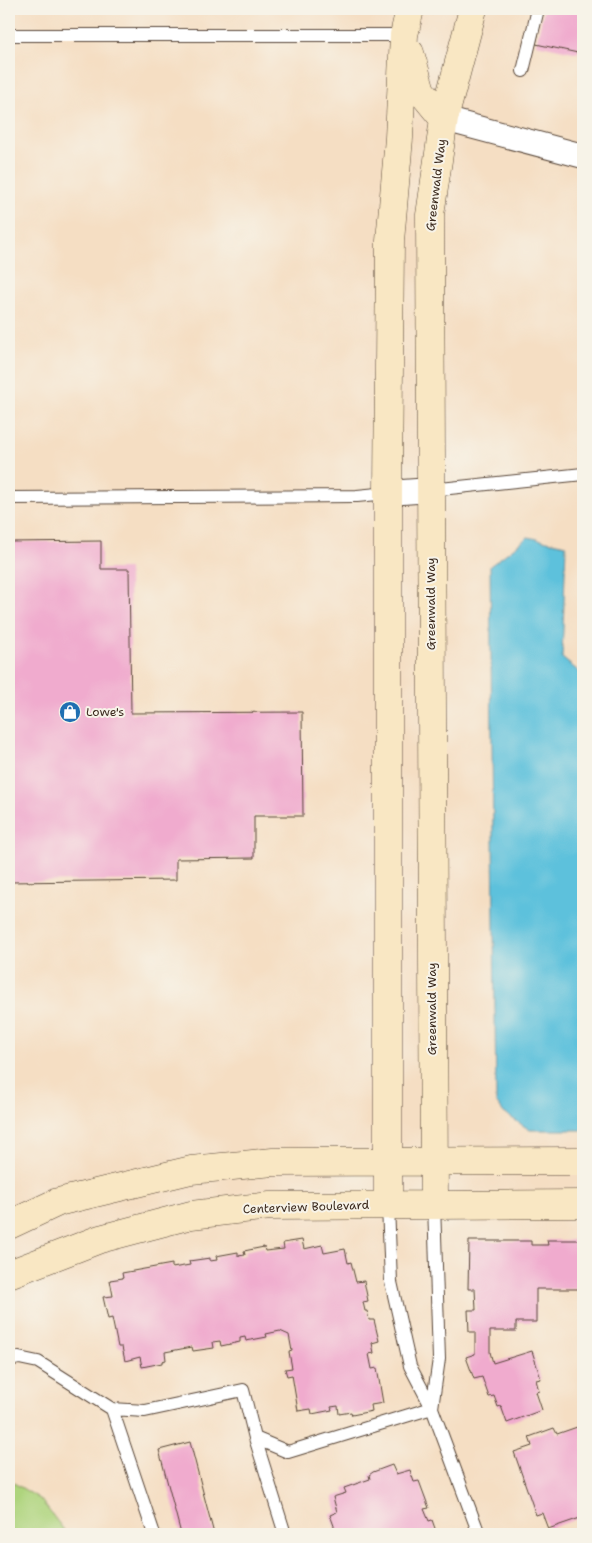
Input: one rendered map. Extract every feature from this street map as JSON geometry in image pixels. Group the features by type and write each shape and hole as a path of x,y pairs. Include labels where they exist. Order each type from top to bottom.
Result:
{"street":[{"path":"388,1205 390,241 399,138 404,35 410,9"},
{"name":"Greenwald Way","path":"434,1204 430,214 444,119 473,9"},
{"path":"404,35 421,90 444,119 583,156"},
{"path":"388,493 431,490"},
{"path":"9,1225 58,1202 191,1170 273,1162 583,1161"},
{"name":"Centerview Boulevard","path":"9,1274 100,1238 191,1215 270,1206 583,1204"}],"lane":[{"path":"523,72 538,9"},
{"path":"9,35 404,35"},
{"path":"431,490 583,474"},
{"path":"9,498 356,496 388,493"},
{"path":"432,1408 439,1359 434,1204"},
{"path":"388,1205 391,1282 410,1366 432,1408 479,1534"},
{"path":"9,1360 19,1358 38,1362 112,1409 145,1411 243,1390 255,1438 285,1534"},
{"path":"255,1438 288,1452 432,1408"},
{"path":"112,1409 154,1534"}],"green space":[{"path":"9,1480 40,1499 67,1534 9,1534"}],"water":[{"path":"528,537 566,545 562,658 583,675 583,1130 530,1130 504,1113 496,1102 490,566"}],"building":[{"path":"544,9 583,9 583,27 578,53 536,44"},
{"name":"Lowe's","path":"101,541 101,569 129,569 131,713 302,712 303,816 254,816 254,858 176,859 176,880 9,882 9,542"},
{"path":"302,1240 304,1249 322,1245 324,1253 345,1249 348,1263 351,1262 356,1282 364,1281 368,1301 363,1302 365,1311 367,1311 369,1320 374,1320 379,1341 372,1343 374,1353 369,1354 372,1369 377,1368 383,1403 371,1405 372,1411 352,1415 351,1412 339,1414 338,1406 331,1407 332,1410 312,1414 311,1409 298,1411 292,1375 287,1376 285,1369 292,1368 289,1352 292,1351 289,1335 280,1331 266,1334 267,1337 246,1341 245,1337 240,1338 240,1342 221,1346 220,1341 213,1342 214,1348 193,1351 192,1347 165,1352 166,1360 162,1361 162,1363 142,1367 140,1357 125,1361 122,1347 118,1347 112,1318 108,1319 103,1297 113,1296 110,1280 123,1278 122,1273 172,1264 172,1268 190,1265 189,1261 210,1258 210,1261 217,1260 216,1256 238,1252 238,1256 245,1255 244,1251 264,1247 265,1251 284,1249 283,1243"},
{"path":"547,1240 583,1240 583,1289 536,1289 536,1322 516,1322 516,1331 490,1331 490,1352 493,1363 532,1351 541,1379 536,1380 539,1391 536,1392 542,1410 507,1423 501,1406 498,1407 494,1396 489,1397 482,1377 474,1379 466,1357 475,1354 475,1332 469,1332 468,1310 476,1310 475,1289 468,1289 469,1241 531,1241 531,1245 548,1245"},
{"path":"583,1425 583,1517 548,1529 542,1513 536,1515 514,1452 532,1446 529,1437 554,1428 557,1434"},
{"path":"190,1442 214,1534 181,1534 159,1450"},
{"path":"392,1465 396,1474 410,1470 414,1482 419,1481 429,1508 424,1509 429,1521 432,1520 437,1534 337,1534 330,1515 337,1512 333,1497 346,1493 344,1488 370,1479 369,1475 373,1472"}],"place":[{"name":"Lowe's","path":"70,712"}]}
